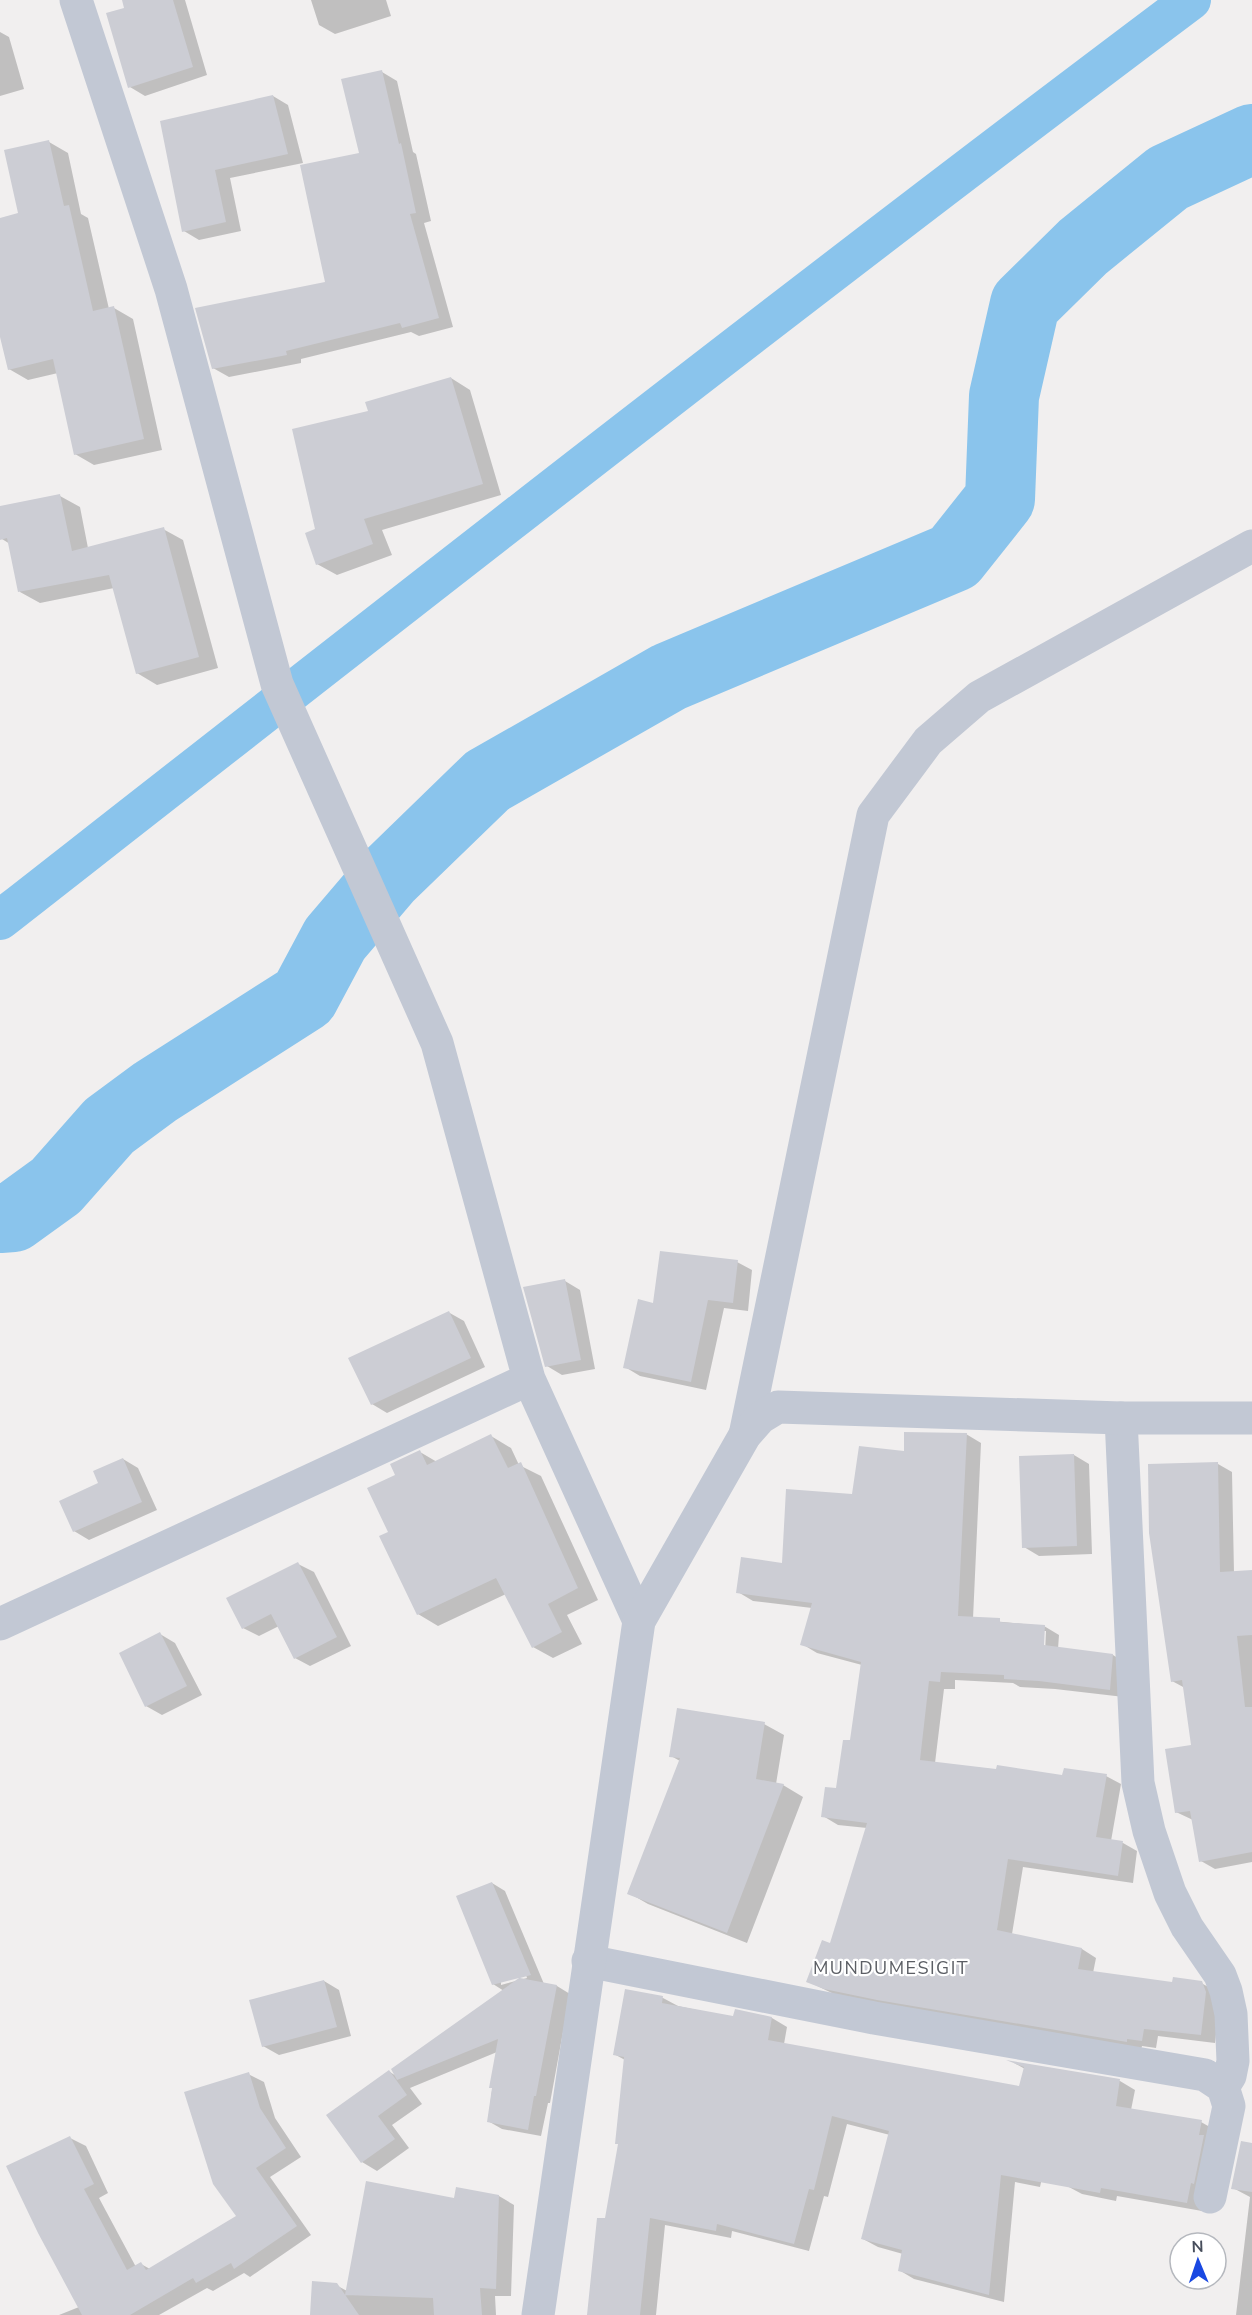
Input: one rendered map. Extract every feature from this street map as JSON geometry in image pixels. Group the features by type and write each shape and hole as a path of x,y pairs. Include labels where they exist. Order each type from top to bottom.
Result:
{"street":[{"path":"76,0 171,289 283,698 437,1043 529,1379 639,1621"},
{"path":"745,1435 873,814 928,741 979,697 1252,546"},
{"path":"0,1624 529,1379"},
{"path":"538,2315 639,1621 745,1435 760,1418 778,1407 1121,1418 1252,1418"},
{"path":"1121,1418 1138,1783 1149,1832 1170,1893 1187,1927 1220,1975 1226,1991 1231,2014 1233,2061 1230,2076 1223,2087"},
{"path":"588,1961 874,2018 1205,2075 1223,2087 1229,2106 1210,2198"}],"building":[{"path":"122,0 173,0 193,67 128,88 106,13 124,8"},
{"path":"382,70 416,213 410,214 439,318 402,328 400,323 286,351 287,355 212,369 195,308 325,282 300,165 359,153 341,79"},
{"path":"273,95 288,154 215,170 226,222 182,232 160,121"},
{"path":"49,140 64,206 69,205 93,311 114,306 144,439 74,455 53,359 8,370 0,337 0,218 18,213 4,150"},
{"path":"451,377 483,484 364,519 373,544 316,565 305,533 315,529 292,429 368,411 365,402"},
{"path":"60,494 72,551 164,527 199,657 136,674 109,575 18,592 7,538 0,540 0,506"},
{"path":"660,1251 738,1260 733,1303 708,1300 691,1382 623,1368 638,1299 653,1303"},
{"path":"565,1279 581,1360 545,1367 523,1287"},
{"path":"449,1311 471,1358 371,1405 348,1358"},
{"path":"904,1432 967,1433 958,1616 1000,1618 1000,1622 1045,1625 1044,1645 1113,1654 1110,1690 1004,1679 1004,1675 941,1672 940,1682 929,1681 920,1760 996,1769 997,1765 1062,1775 1064,1768 1107,1774 1096,1837 1123,1841 1118,1876 1008,1859 997,1930 1082,1948 1078,1969 1172,1982 1173,1977 1202,1981 1206,1992 1201,2035 1144,2029 1142,2041 1127,2039 1127,2042 877,2000 824,1989 806,1982 822,1940 830,1943 867,1823 821,1817 825,1787 836,1788 843,1740 850,1740 861,1662 800,1645 812,1603 736,1593 741,1557 782,1563 786,1489 852,1494 859,1446 904,1451"},
{"path":"491,1434 508,1468 521,1462 578,1588 548,1604 562,1632 532,1648 496,1578 417,1615 379,1536 388,1532 367,1488 395,1475 390,1464 420,1450 427,1465"},
{"path":"1074,1454 1077,1546 1022,1548 1019,1456"},
{"path":"123,1458 142,1502 73,1532 59,1501 98,1483 93,1471"},
{"path":"1218,1462 1220,1572 1252,1570 1252,1635 1237,1636 1245,1707 1252,1707 1252,1852 1199,1862 1190,1811 1175,1813 1165,1749 1191,1745 1182,1680 1171,1682 1149,1533 1148,1464"},
{"path":"298,1562 337,1637 294,1659 271,1614 242,1629 226,1598"},
{"path":"160,1632 187,1686 145,1707 119,1653"},
{"path":"677,1708 765,1722 756,1779 784,1784 727,1933 627,1894 680,1758 669,1757"},
{"path":"492,1882 531,1975 520,1978 557,1985 528,2130 487,2122 492,2088 489,2088 498,2039 397,2080 391,2069 519,1978 492,1985 456,1896"},
{"path":"324,1980 337,2027 262,2047 249,2000"},
{"path":"625,1989 663,1996 662,2003 733,2016 735,2009 772,2017 768,2040 1019,2086 1024,2067 1006,2060 1120,2079 1116,2106 1202,2120 1199,2135 1204,2135 1194,2184 1191,2183 1187,2203 1101,2188 1100,2193 1001,2175 989,2295 898,2271 902,2250 861,2239 889,2131 832,2116 814,2190 809,2189 794,2244 717,2224 716,2231 650,2218 640,2315 587,2315 597,2218 605,2218 618,2144 615,2144 624,2057 613,2055"},
{"path":"389,2070 407,2095 378,2116 395,2139 361,2163 326,2115"},
{"path":"249,2072 260,2108 286,2148 256,2168 297,2226 234,2269 231,2263 196,2283 193,2278 130,2315 82,2315 38,2233 6,2166 70,2136 94,2184 84,2189 127,2270 141,2262 146,2270 236,2216 213,2184 184,2092"},
{"path":"1241,2141 1252,2143 1252,2192 1231,2189"},
{"path":"366,2181 454,2198 456,2187 499,2195 496,2289 480,2288 482,2315 434,2315 433,2298 345,2295"},
{"path":"312,2281 337,2283 359,2315 310,2315"}],"waterway":[{"path":"0,920 742,342 1191,0"},
{"path":"0,1218 13,1217 56,1186 109,1126 155,1092 304,997 335,939 387,878 487,781 669,677 954,557 1000,499 1004,396 1025,304 1083,247 1168,178 1252,139"}],"district":[{"name":"MUNDUMESIGIT","path":"891,1968"}]}
